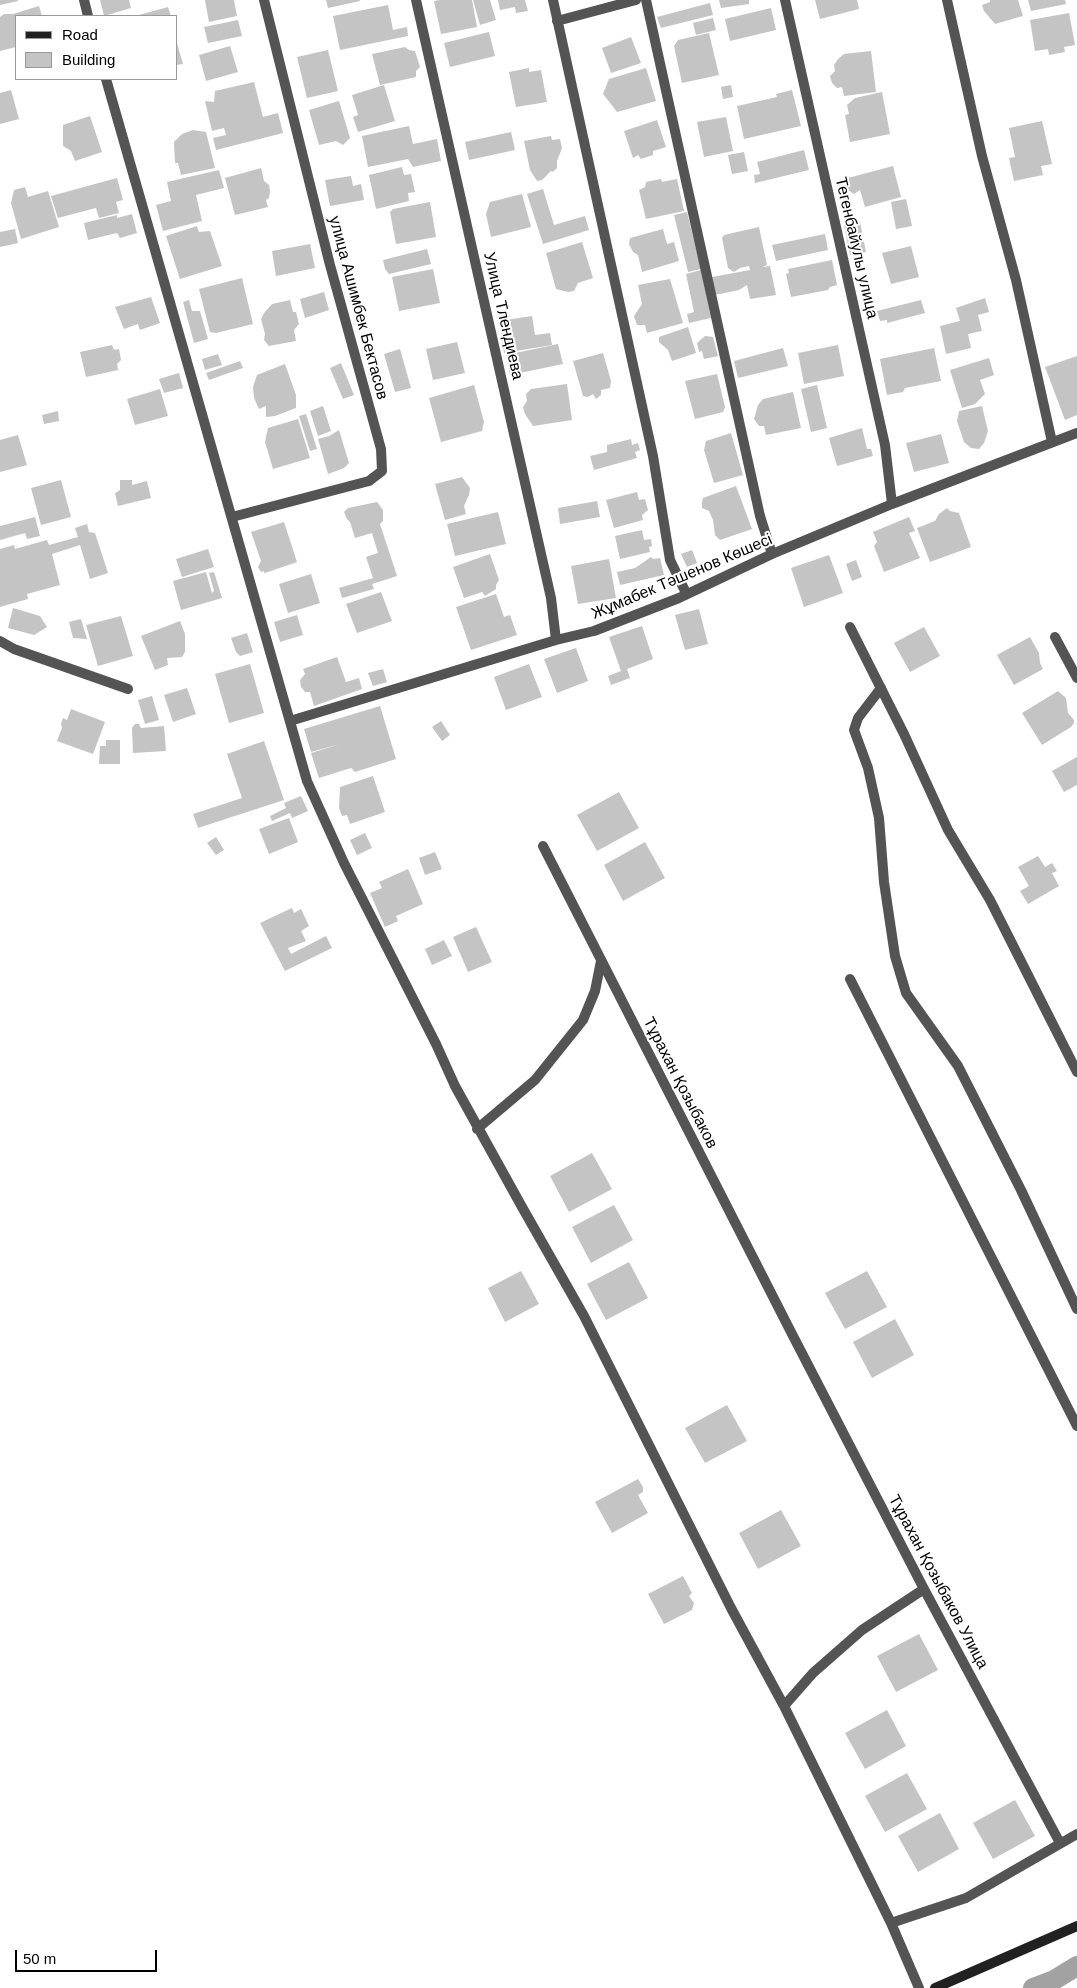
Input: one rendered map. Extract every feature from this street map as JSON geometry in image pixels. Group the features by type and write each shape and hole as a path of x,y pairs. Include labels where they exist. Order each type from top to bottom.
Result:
{"main road":[{"path":"935,1988 1077,1926"}],"street":[{"path":"84,0 88,15"},
{"name":"улица Ашимбек Бектасов","path":"232,517 369,481 382,471 381,448 328,255 264,0"},
{"name":"Улица Тлендиева","path":"416,0 549,588 556,640"},
{"path":"553,0 654,456 670,560 686,593"},
{"path":"557,21 636,0"},
{"path":"646,0 760,516 772,554"},
{"name":"Тегенбайулы улица","path":"784,0 885,445 892,504"},
{"path":"948,0 982,156 1016,280 1052,442"},
{"path":"106,80 307,782 344,863 478,1129 584,1316 731,1608 784,1706 892,1923 919,1988"},
{"name":"Жұмабек Тәшенов Көшесі","path":"290,721 556,640 594,632 678,598 772,554 892,504 1077,433"},
{"path":"850,628 904,734 948,830 990,900 1077,1072"},
{"path":"1055,637 1077,678"},
{"path":"0,641 14,649 128,690"},
{"path":"881,688 858,718 854,730 868,768 879,818 884,882 895,956 906,993 958,1066 1021,1190 1077,1309"},
{"name":"Тұрахан Қозыбаков","path":"543,846 792,1334"},
{"path":"478,1129 534,1080 583,1020 595,991 601,961"},
{"path":"850,979 1077,1426"},
{"name":"Тұрахан Қозыбаков Улица","path":"792,1334 924,1589 1060,1843"},
{"path":"784,1706 813,1673 862,1630 924,1589"},
{"path":"892,1923 966,1898 1077,1834"}],"building":[{"path":"0,0 18,0 18,1 0,5"},
{"path":"100,0 129,0 131,8 104,15"},
{"path":"205,0 234,0 237,16 209,22"},
{"path":"326,0 360,0 360,1 328,8"},
{"path":"472,0 477,27 441,34 434,1"},
{"path":"473,0 490,0 496,20 480,25"},
{"path":"498,0 525,0 528,11 516,13 515,7 500,10"},
{"path":"719,0 749,0 749,4 721,8"},
{"path":"815,0 857,0 859,9 820,19"},
{"path":"990,0 1018,0 1023,16 995,24 984,11 982,5 990,2"},
{"path":"1028,0 1065,0 1066,4 1031,11"},
{"path":"710,3 713,15 661,28 657,17"},
{"path":"388,5 393,30 407,27 408,36 340,50 333,16"},
{"path":"39,6 42,15 15,15 15,47 0,51 0,17 4,14 13,14"},
{"path":"168,7 171,15 139,15"},
{"path":"771,8 776,30 730,41 725,19"},
{"path":"1069,13 1075,45 1064,47 1065,52 1049,55 1048,49 1035,51 1030,20"},
{"path":"713,18 716,30 696,35 693,23"},
{"path":"238,20 242,36 208,43 204,27"},
{"path":"489,32 495,56 450,67 444,43"},
{"path":"709,33 719,75 682,83 674,46 678,40"},
{"path":"631,37 641,63 611,73 602,48"},
{"path":"230,46 238,72 206,81 199,55"},
{"path":"178,47 183,64 178,65"},
{"path":"405,47 415,51 420,67 416,71 416,77 380,85 372,54"},
{"path":"328,50 338,91 307,98 297,57"},
{"path":"871,51 876,92 844,96 842,87 837,88 832,83 830,76 835,71 834,65 844,54"},
{"path":"529,68 529,72 541,70 547,102 516,107 509,72"},
{"path":"646,68 656,101 617,112 603,94 609,79"},
{"path":"254,82 263,117 278,113 283,133 216,150 213,138 226,135 224,128 212,131 205,101 214,102 215,91"},
{"path":"384,85 395,121 358,132 353,117 358,115 352,95"},
{"path":"731,85 733,97 723,99 721,87"},
{"path":"11,90 19,119 0,124 0,93"},
{"path":"792,90 801,126 744,139 737,106 777,97 776,94"},
{"path":"882,92 890,134 850,142 845,115 849,114 847,105 855,98"},
{"path":"339,101 350,138 343,145 336,141 319,145 309,110"},
{"path":"90,116 102,152 75,161 71,151 63,146 63,125"},
{"path":"726,117 733,151 704,157 697,122"},
{"path":"657,120 666,147 653,151 653,155 641,159 638,155 633,158 624,131"},
{"path":"1042,121 1052,164 1041,166 1043,175 1014,181 1009,158 1015,157 1009,128"},
{"path":"409,126 413,144 437,139 441,161 413,167 408,159 368,167 362,136"},
{"path":"193,130 206,132 215,168 181,175 178,163 175,163 174,142 182,134"},
{"path":"511,132 515,150 469,160 465,142"},
{"path":"551,136 552,140 560,139 562,148 557,161 557,168 542,180 537,181 530,170 524,141"},
{"path":"804,150 809,170 755,183 754,175 760,174 757,162"},
{"path":"744,152 748,171 732,174 728,155"},
{"path":"893,166 901,197 865,207 860,190 854,194 848,190 848,178"},
{"path":"402,167 404,175 411,174 415,192 408,193 409,201 376,209 369,175"},
{"path":"261,168 264,181 269,185 269,198 266,200 268,207 235,215 225,178"},
{"path":"219,170 224,188 196,195 202,221 163,231 156,205 171,201 167,182"},
{"path":"351,176 353,186 361,184 364,200 330,206 325,180"},
{"path":"117,178 123,200 116,202 119,213 99,218 96,208 58,218 51,196"},
{"path":"661,179 662,182 677,179 684,211 646,219 639,190 645,187 646,182"},
{"path":"25,187 28,197 48,191 59,227 21,239 11,203 14,190"},
{"path":"543,189 554,225 585,216 589,230 543,244 527,194"},
{"path":"522,194 531,227 491,237 486,214 490,202"},
{"path":"906,199 912,226 896,229 891,202"},
{"path":"430,202 436,237 396,244 390,212 393,209"},
{"path":"687,212 701,269 688,272 674,215"},
{"path":"132,214 137,233 120,238 117,233 88,240 84,223 117,215 117,218"},
{"path":"860,222 866,252 850,255 844,225"},
{"path":"197,226 199,232 210,231 222,266 180,279 166,236"},
{"path":"759,227 767,265 762,267 770,266 776,295 750,299 747,285 739,290 715,295 712,277 750,270 749,266 734,272 728,268 722,238 724,235"},
{"path":"15,229 18,243 0,247 0,232"},
{"path":"663,229 667,244 674,242 679,261 642,272 638,255 633,252 629,244 630,238"},
{"path":"825,234 828,250 776,261 772,245"},
{"path":"582,242 593,278 578,283 574,291 568,292 556,289 546,253"},
{"path":"310,244 315,268 276,276 272,251"},
{"path":"911,246 919,277 891,284 882,253"},
{"path":"427,249 431,264 389,274 385,269 383,260"},
{"path":"832,260 837,285 830,287 828,290 791,297 786,274 789,273 788,269"},
{"path":"433,269 440,303 399,311 392,277"},
{"path":"701,270 711,318 689,323 687,314 694,312 686,274"},
{"path":"242,278 253,324 216,333 210,332 199,289"},
{"path":"670,279 683,323 647,333 645,325 637,325 634,316 642,304 638,285"},
{"path":"324,292 329,310 305,318 300,299"},
{"path":"151,297 160,323 140,330 138,324 124,329 115,307"},
{"path":"985,298 989,312 978,315 982,331 968,334 971,348 946,354 940,326 960,321 956,308"},
{"path":"189,300 192,311 200,311 208,339 194,343 183,302"},
{"path":"290,300 299,324 294,330 296,341 269,346 264,340 265,334 261,319 272,304"},
{"path":"921,300 925,313 887,323 887,320 880,321 877,311"},
{"path":"532,316 535,335 550,333 552,345 504,353 499,321"},
{"path":"688,327 696,353 672,361 668,350 659,342 659,337"},
{"path":"705,336 713,337 718,356 704,359 702,351 699,352 697,343"},
{"path":"457,342 465,373 433,380 426,349"},
{"path":"558,344 563,364 510,375 506,355"},
{"path":"112,345 114,350 119,349 121,360 117,364 118,370 86,377 80,352"},
{"path":"838,345 844,376 804,384 798,353"},
{"path":"783,348 788,366 738,378 734,361"},
{"path":"934,348 941,381 905,388 903,392 887,395 880,359"},
{"path":"400,349 411,388 395,392 384,354"},
{"path":"603,353 611,381 610,388 601,390 601,395 596,399 593,394 588,397 583,396 573,361"},
{"path":"218,354 222,365 205,370 202,359"},
{"path":"1077,356 1077,415 1065,420 1045,367"},
{"path":"989,358 994,375 980,380 985,394 975,404 962,408 950,370"},
{"path":"240,361 243,368 209,380 206,373"},
{"path":"341,363 354,395 343,399 330,368"},
{"path":"285,364 296,395 296,408 275,416 266,417 266,406 259,409 254,398 253,387 257,375"},
{"path":"179,373 183,388 164,393 159,379"},
{"path":"717,374 725,407 723,412 695,419 685,381"},
{"path":"567,384 572,420 533,426 523,407 527,401 526,394 531,389"},
{"path":"474,385 484,422 482,431 441,442 429,398"},
{"path":"817,385 827,428 811,432 801,389"},
{"path":"160,389 168,416 135,425 127,399"},
{"path":"793,392 801,428 766,435 764,426 759,426 754,419 758,405 763,399"},
{"path":"323,406 331,431 318,436 310,411"},
{"path":"982,406 988,431 984,443 979,449 971,448 964,442 957,421 959,411"},
{"path":"58,411 59,421 44,424 42,415"},
{"path":"306,414 317,449 310,451 299,416"},
{"path":"298,419 310,458 273,469 265,442 268,428"},
{"path":"862,428 867,449 871,449 873,456 837,466 829,438"},
{"path":"339,430 349,463 344,468 328,474 318,439 329,436"},
{"path":"731,433 743,475 714,483 704,450 706,441"},
{"path":"941,434 949,463 914,472 906,443"},
{"path":"18,435 27,465 0,472 0,440"},
{"path":"631,439 632,445 638,443 640,450 635,452 637,458 594,470 590,456 607,452 607,445"},
{"path":"462,477 470,488 464,506 466,514 445,520 435,484"},
{"path":"61,480 71,517 41,525 31,488"},
{"path":"120,480 132,480 132,485 147,481 151,498 118,506 115,493 120,490"},
{"path":"736,486 752,529 720,540 715,535 713,520 709,511 702,508 703,498"},
{"path":"637,492 639,500 645,499 648,510 642,515 643,520 614,528 606,500"},
{"path":"597,501 600,517 560,524 558,508"},
{"path":"377,502 383,510 383,521 380,524 397,576 372,584 374,589 342,598 339,588 373,578 366,557 378,553 372,533 355,538 350,522 344,512 348,508"},
{"path":"947,508 950,511 959,513 971,547 930,562 917,528 935,521 939,514"},
{"path":"498,512 506,544 455,556 447,524"},
{"path":"35,517 40,536 27,539 25,533 0,540 0,526"},
{"path":"909,517 915,531 909,533 920,558 884,572 874,546 877,542 873,532"},
{"path":"284,522 297,562 265,573 261,572 258,567 261,561 251,532"},
{"path":"87,524 89,532 95,533 108,573 90,579 80,545 52,554 60,585 27,594 28,599 0,607 0,549 14,545 15,549 47,540 49,545 78,537 75,528"},
{"path":"642,530 644,540 651,539 652,546 649,547 650,552 620,559 615,536"},
{"path":"208,549 214,567 182,577 176,559"},
{"path":"692,550 697,563 687,567 681,554"},
{"path":"490,554 499,580 496,589 485,596 482,592 464,598 453,567"},
{"path":"829,555 843,593 804,607 791,568"},
{"path":"651,557 653,559 660,558 664,575 620,585 617,572 635,568"},
{"path":"609,559 616,598 578,604 571,566"},
{"path":"856,560 862,577 852,581 846,564"},
{"path":"206,572 212,593 214,591 209,573 214,572 222,598 181,610 173,581"},
{"path":"311,574 320,603 288,613 279,584"},
{"path":"381,592 392,621 357,633 346,604"},
{"path":"496,594 504,617 510,615 517,635 471,650 456,607"},
{"path":"13,608 40,616 47,627 34,635 8,628"},
{"path":"699,609 708,644 685,650 675,615"},
{"path":"297,615 303,635 280,642 274,622"},
{"path":"121,616 133,656 98,666 86,625"},
{"path":"81,619 87,639 73,638 69,622"},
{"path":"180,621 185,634 185,652 182,657 167,658 168,665 155,670 141,636"},
{"path":"642,626 653,659 627,669 630,678 611,685 608,676 621,671 609,637"},
{"path":"924,627 940,656 910,672 894,643"},
{"path":"247,633 253,652 240,656 236,652 231,638"},
{"path":"1030,637 1039,653 1043,669 1014,685 997,655"},
{"path":"576,648 588,681 557,693 544,659"},
{"path":"337,657 346,682 359,678 362,689 314,706 310,692 305,692 301,687 300,680 305,674 303,669"},
{"path":"250,664 264,713 229,723 215,674"},
{"path":"529,664 542,697 506,710 494,677"},
{"path":"383,669 387,682 373,686 368,673"},
{"path":"187,688 196,714 173,722 164,695"},
{"path":"1058,691 1066,698 1068,713 1074,720 1074,723 1071,727 1042,745 1022,713"},
{"path":"152,696 159,720 145,724 138,700"},
{"path":"380,706 396,759 355,772 351,768 319,778 311,753 340,744 311,752 304,729"},
{"path":"71,709 105,722 93,754 57,741 62,728 63,718 67,720"},
{"path":"441,721 450,735 442,741 432,727"},
{"path":"135,724 139,724 141,728 164,726 166,751 133,753 132,728"},
{"path":"106,740 120,740 120,764 99,764 100,746 106,746"},
{"path":"264,741 284,800 198,828 193,814 242,798 227,754"},
{"path":"1077,757 1077,785 1064,792 1052,771"},
{"path":"373,776 385,812 350,824 347,815 342,816 339,808 340,787"},
{"path":"619,792 639,828 597,851 577,815"},
{"path":"301,796 308,811 292,818 290,813 272,821 270,816 286,808 284,803"},
{"path":"289,818 298,842 269,854 259,829"},
{"path":"365,833 372,848 357,855 350,840"},
{"path":"216,837 224,850 216,855 207,843"},
{"path":"645,842 665,878 623,901 604,865"},
{"path":"435,852 442,869 425,875 419,858"},
{"path":"1038,856 1045,867 1052,863 1057,871 1052,873 1059,886 1028,904 1020,891 1029,886 1018,867"},
{"path":"408,869 423,904 396,916 398,921 385,927 370,893 382,888 379,882"},
{"path":"292,908 294,913 301,909 309,926 301,931 306,941 288,948 291,954 326,936 332,948 285,971 260,923"},
{"path":"476,927 492,962 468,972 453,937"},
{"path":"444,940 452,956 432,965 425,949"},
{"path":"592,1153 612,1189 569,1212 550,1176"},
{"path":"614,1205 633,1240 591,1263 572,1227"},
{"path":"629,1262 648,1298 606,1320 587,1284"},
{"path":"521,1271 539,1304 505,1322 488,1288"},
{"path":"867,1271 887,1307 845,1329 825,1293"},
{"path":"895,1319 914,1355 872,1378 853,1342"},
{"path":"727,1405 747,1441 705,1463 685,1428"},
{"path":"638,1479 643,1487 643,1492 638,1495 648,1513 612,1533 595,1502"},
{"path":"781,1510 801,1546 758,1569 739,1533"},
{"path":"683,1576 692,1593 689,1596 694,1603 692,1610 664,1624 648,1594"},
{"path":"919,1634 938,1670 896,1692 877,1656"},
{"path":"887,1710 906,1746 865,1769 845,1733"},
{"path":"907,1773 927,1809 885,1832 865,1796"},
{"path":"1015,1800 1035,1836 993,1859 973,1823"},
{"path":"940,1813 959,1849 918,1872 898,1836"}],"waterway":[{"path":"1033,1988 1054,1980 1077,1966"}]}
